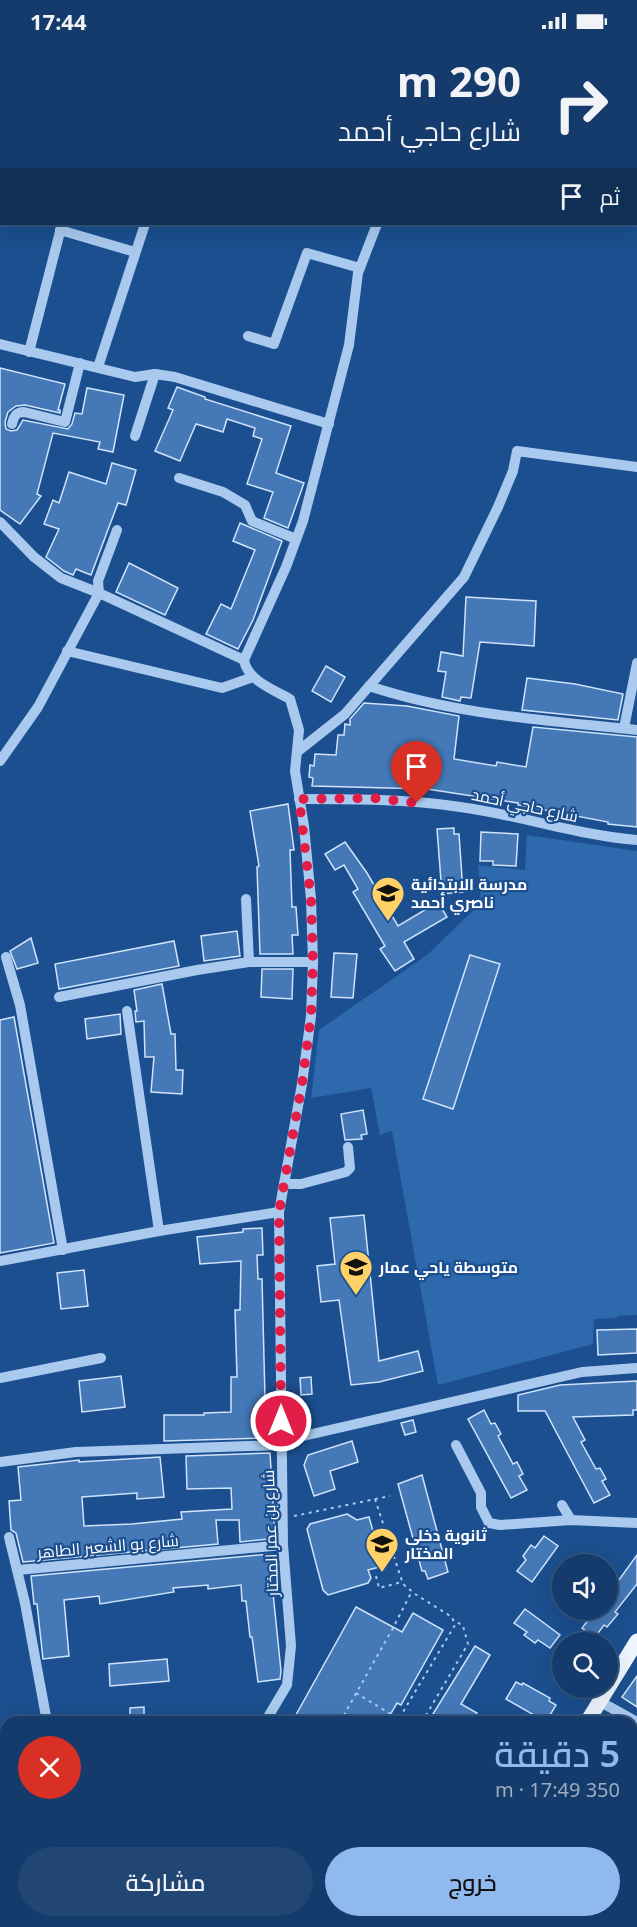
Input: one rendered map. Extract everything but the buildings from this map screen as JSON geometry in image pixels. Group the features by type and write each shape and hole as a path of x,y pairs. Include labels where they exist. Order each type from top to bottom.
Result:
{"main road":[{"path":"591,1716 637,1641"}],"street":[{"path":"98,367 145,225"},
{"path":"67,651 222,688 254,677 244,665 244,660 286,567 303,521 349,345 360,268 377,225"},
{"path":"29,352 61,227 135,252"},
{"path":"248,336 274,344 307,253 360,268"},
{"path":"0,344 135,376 155,374 175,376 329,424"},
{"path":"12,424 14,416 19,412 65,422 80,363"},
{"path":"135,436 155,374"},
{"path":"297,752 345,714 464,577 498,507 513,471 518,451 637,467"},
{"path":"179,478 223,492 245,505 252,521 296,539"},
{"path":"0,522 34,557 61,578 99,592 244,660"},
{"path":"0,761 38,706 99,592 98,581 117,530"},
{"path":"624,728 637,663"},
{"name":"شارع بن عمر المختار","path":"254,677 290,699 299,730 295,771 311,899 313,962 309,1027 302,1084 279,1212 282,1518 291,1646 287,1685 269,1716"},
{"path":"369,686 443,707 478,713 637,730"},
{"name":"شارع حاجي أحمد","path":"299,799 373,798 462,807 606,838 637,840"},
{"path":"246,899 249,962"},
{"path":"6,957 20,1005 63,1250"},
{"path":"59,998 197,970 249,962 313,962"},
{"path":"127,1011 159,1231"},
{"path":"284,1184 301,1184 346,1172 351,1168 348,1147"},
{"path":"0,1261 159,1231 279,1212"},
{"path":"0,1378 101,1358"},
{"path":"0,1462 76,1452 281,1445 299,1437 582,1372 637,1368"},
{"path":"456,1445 481,1493 481,1507 489,1523 500,1525 571,1520 637,1524"},
{"path":"562,1505 571,1520"},
{"path":"599,1532 607,1523"},
{"path":"9,1537 18,1570"},
{"name":"شارع بو الشعير الطاهر","path":"46,1716 18,1570 283,1545"},
{"path":"600,1701 626,1716"}],"path":[{"path":"282,1518 390,1496"},
{"path":"375,1499 402,1582 463,1626 468,1644 426,1716"},
{"path":"376,1576 379,1588 402,1582"},
{"path":"343,1716 412,1591"},
{"path":"400,1716 455,1625 454,1620"},
{"path":"356,1693 392,1716"}],"shaded area":[{"path":"527,835 637,851 637,1315 594,1319 593,1344 438,1385 392,1131 380,1135 371,1088 311,1098 319,1030 427,955 481,903 478,865 525,870"}],"place":[{"name":"مدرسة الابتدائية ناصري أحمد","path":"388,922"},
{"name":"متوسطة ياحي عمار","path":"356,1296"},
{"name":"ثانوية دخلي المختار","path":"382,1573"}],"route":[{"path":"281,1421 279,1212 302,1084 311,1016 313,962 311,899 299,799 373,798 417,803"}]}
